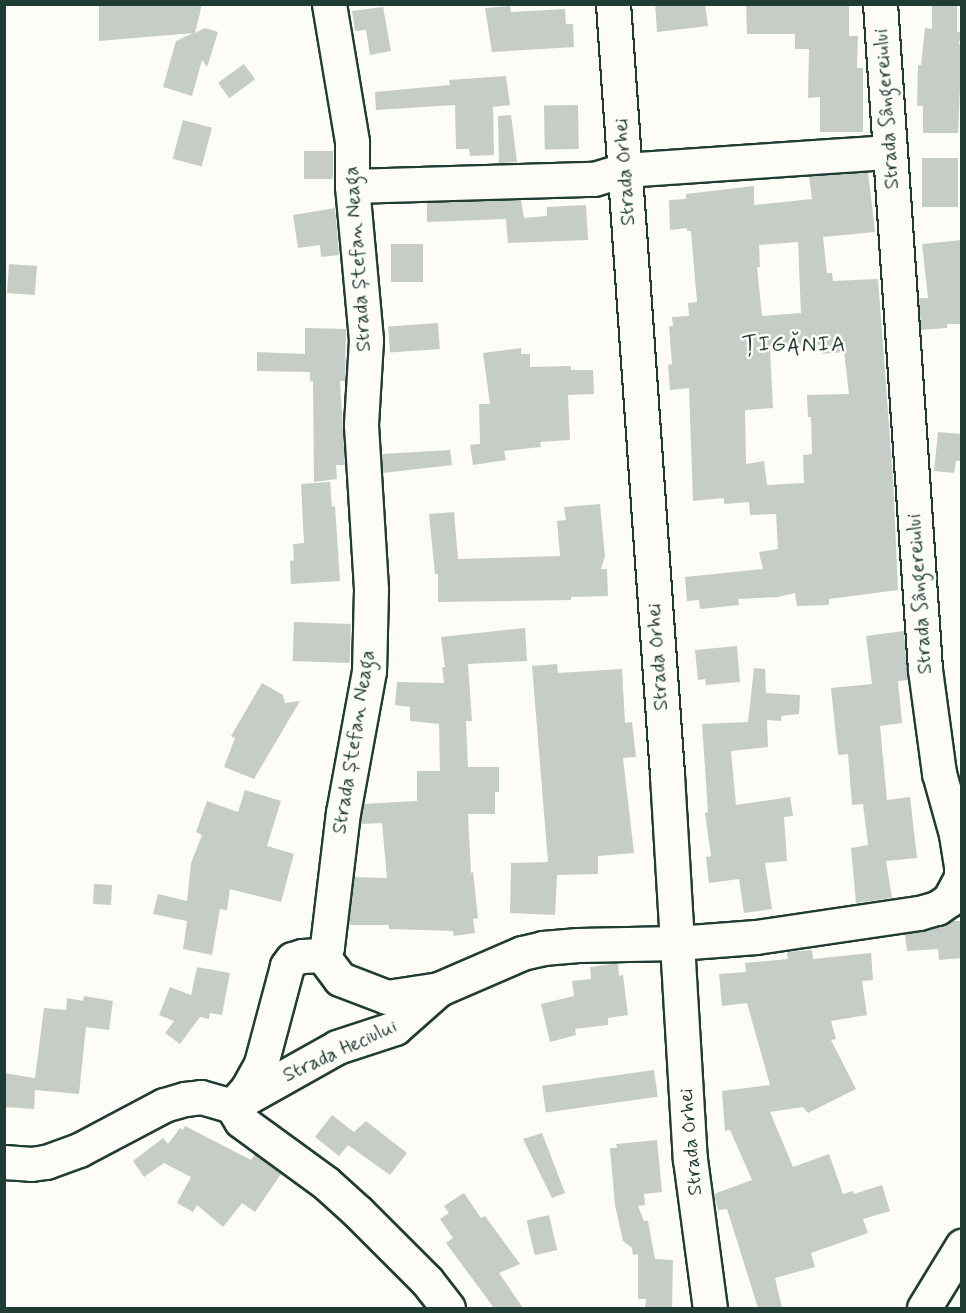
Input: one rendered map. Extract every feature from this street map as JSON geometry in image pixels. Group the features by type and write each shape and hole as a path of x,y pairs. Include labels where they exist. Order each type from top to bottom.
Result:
{"street":[{"name":"Strada Ștefan Neaga","path":"322,955 327,947 342,822 369,671 371,590 361,425 366,340 352,186 352,142 329,4"},
{"name":"Strada Orhei","path":"613,4 690,1159 710,1308"},
{"name":"Strada Sângereiului","path":"677,943 756,937 919,913 937,908 949,900 961,877 959,850 931,728 925,669 880,4"},
{"path":"352,186 594,178 624,170 889,152"},
{"name":"Strada Heciului","path":"232,1106 337,1047 395,1028 439,990 522,953 543,948 677,943"},
{"path":"232,1106 247,1089 261,1064 287,966 292,959 322,955 340,979 387,997 439,990"},
{"path":"4,1162 31,1164 46,1162 89,1145 164,1105 184,1099 201,1097 232,1106 241,1121 326,1183 357,1211 427,1281 448,1308"},
{"path":"924,1308 962,1246"}],"building":[{"path":"99,4 202,4 195,33 205,28 218,32 207,67 202,60 192,96 163,87 176,41 193,33 99,41"},
{"path":"655,4 705,4 708,26 657,32"},
{"path":"746,4 849,4 849,36 858,36 857,68 863,68 863,132 820,132 820,97 808,98 809,49 795,49 795,34 747,34"},
{"path":"932,4 957,4 957,32 961,32 959,44 962,45 958,133 923,133 923,106 917,106 918,65 921,65 925,28 932,29"},
{"path":"510,6 511,12 565,9 566,24 573,24 574,47 492,52 485,8"},
{"path":"383,7 391,51 370,55 366,30 355,31 352,11"},
{"path":"244,64 255,79 229,98 218,83"},
{"path":"506,76 510,105 493,107 494,155 470,156 469,149 456,149 455,105 376,110 375,92 450,85 449,80"},
{"path":"578,105 579,149 545,150 544,106"},
{"path":"511,115 517,162 499,163 498,116"},
{"path":"183,120 212,128 202,166 173,159"},
{"path":"304,151 333,151 333,179 304,179"},
{"path":"922,158 958,158 958,207 922,207"},
{"path":"868,172 875,232 823,237 827,273 832,273 833,281 878,279 893,479 898,590 829,599 829,605 797,606 795,593 778,597 738,599 739,605 700,609 699,600 687,601 685,577 763,569 759,552 778,549 776,514 750,515 749,502 724,504 724,498 693,501 689,388 670,390 668,365 672,364 669,326 673,326 672,317 689,316 688,303 697,302 691,231 687,231 687,228 670,230 669,200 686,199 686,194 754,186 754,205 812,199 809,176","holes":["798,242 801,313 762,316 757,267 760,267 759,245","821,345 822,354 844,352 849,394 807,395 808,417 811,417 812,454 803,455 804,483 767,485 764,461 746,464 745,410 773,408 770,350"]},
{"path":"521,200 524,218 547,216 547,207 586,205 588,240 508,243 506,219 427,222 427,203"},
{"path":"335,208 339,255 321,257 320,245 298,248 293,215"},
{"path":"962,240 962,324 947,324 947,328 921,330 919,298 928,298 922,244"},
{"path":"391,244 423,244 423,282 391,282"},
{"path":"9,264 37,266 35,295 7,293"},
{"path":"438,323 440,349 390,352 388,326"},
{"path":"305,328 346,329 345,381 340,381 345,465 336,465 337,479 314,482 313,381 310,381 310,372 257,371 257,352 305,354"},
{"path":"521,348 521,354 530,354 530,367 571,366 571,370 593,370 594,394 568,395 570,440 540,442 541,447 504,451 506,460 473,465 470,445 480,444 479,404 490,404 483,353"},
{"path":"938,432 962,434 962,461 956,461 954,473 934,471"},
{"path":"450,450 452,465 383,473 382,454"},
{"path":"330,482 332,507 335,506 340,581 291,584 290,561 294,560 293,544 304,543 301,484"},
{"path":"600,504 605,556 601,569 607,569 608,596 571,597 571,600 438,602 438,574 435,574 429,514 454,512 458,559 560,556 557,521 566,520 564,507"},
{"path":"294,622 351,624 350,663 293,661"},
{"path":"525,628 527,661 468,664 472,721 466,721 468,767 499,767 499,792 495,792 495,814 468,814 471,873 473,872 478,918 473,919 475,933 454,936 453,931 389,929 389,925 349,925 354,877 387,878 382,823 360,824 363,804 417,801 417,771 440,771 439,724 410,721 410,707 395,705 397,682 444,683 442,667 445,667 441,637"},
{"path":"904,631 908,680 898,681 902,723 880,726 887,800 910,797 917,858 886,861 892,898 856,903 851,848 868,845 863,804 852,805 848,754 838,755 831,688 872,684 866,636"},
{"path":"737,646 740,682 706,685 705,679 698,680 695,650"},
{"path":"557,664 558,673 622,669 625,723 632,722 636,757 623,758 634,853 598,856 598,874 557,875 555,915 510,913 511,863 548,862 532,666"},
{"path":"754,668 765,669 766,693 800,695 799,714 781,716 781,721 767,720 768,747 731,751 736,805 790,797 793,816 784,817 787,861 765,863 772,909 744,913 739,879 709,883 706,857 711,856 705,813 708,812 702,724 748,722"},
{"path":"262,683 283,695 285,703 300,701 254,779 224,767 235,738 231,736"},
{"path":"245,790 281,801 267,846 294,854 281,902 230,889 227,910 220,909 212,955 183,949 187,921 153,914 158,894 187,901 191,863 202,835 196,832 207,801 238,812"},
{"path":"94,884 112,885 111,905 93,904"},
{"path":"951,921 962,921 962,958 939,960 938,949 907,951 905,934 924,931"},
{"path":"812,950 813,959 871,953 873,980 862,981 867,1015 831,1021 836,1039 831,1040 856,1089 808,1113 803,1107 770,1112 793,1167 829,1154 843,1194 853,1191 854,1194 882,1185 890,1211 863,1219 868,1233 811,1253 815,1267 775,1278 782,1308 758,1308 727,1209 718,1210 714,1194 752,1180 730,1130 725,1131 722,1091 770,1085 747,1003 722,1006 719,974 746,972 745,963 788,959 787,952"},
{"path":"618,963 619,976 623,975 628,1015 608,1018 608,1025 575,1029 576,1035 550,1042 541,1004 574,996 572,981 591,979 590,967"},
{"path":"197,967 230,973 222,1015 210,1013 209,1019 200,1017 180,1044 165,1033 174,1021 159,1015 170,987 191,995"},
{"path":"84,996 113,1001 109,1030 86,1027 79,1094 35,1090 34,1109 4,1107 4,1073 35,1078 44,1008 66,1010 67,998 83,1001"},
{"path":"654,1070 658,1097 546,1112 542,1086"},
{"path":"332,1115 354,1132 366,1121 407,1153 390,1175 348,1145 339,1156 315,1137"},
{"path":"185,1126 251,1160 255,1154 281,1174 255,1212 242,1203 223,1227 197,1205 193,1212 177,1203 191,1177 164,1163 144,1177 133,1161 163,1138 168,1144 180,1128 183,1130"},
{"path":"542,1133 565,1193 552,1198 523,1139"},
{"path":"657,1140 662,1192 644,1194 645,1205 638,1206 644,1221 648,1221 655,1259 673,1260 672,1307 645,1307 646,1299 638,1299 638,1254 633,1255 632,1248 623,1241 615,1205 610,1148 617,1148 616,1144"},
{"path":"464,1193 481,1218 485,1216 520,1264 499,1273 523,1308 494,1308 446,1243 453,1238 440,1219 449,1213 444,1206"},
{"path":"549,1215 557,1250 535,1255 527,1220"}],"district":[{"name":"ȚIGĂNIA","path":"794,346"}]}
